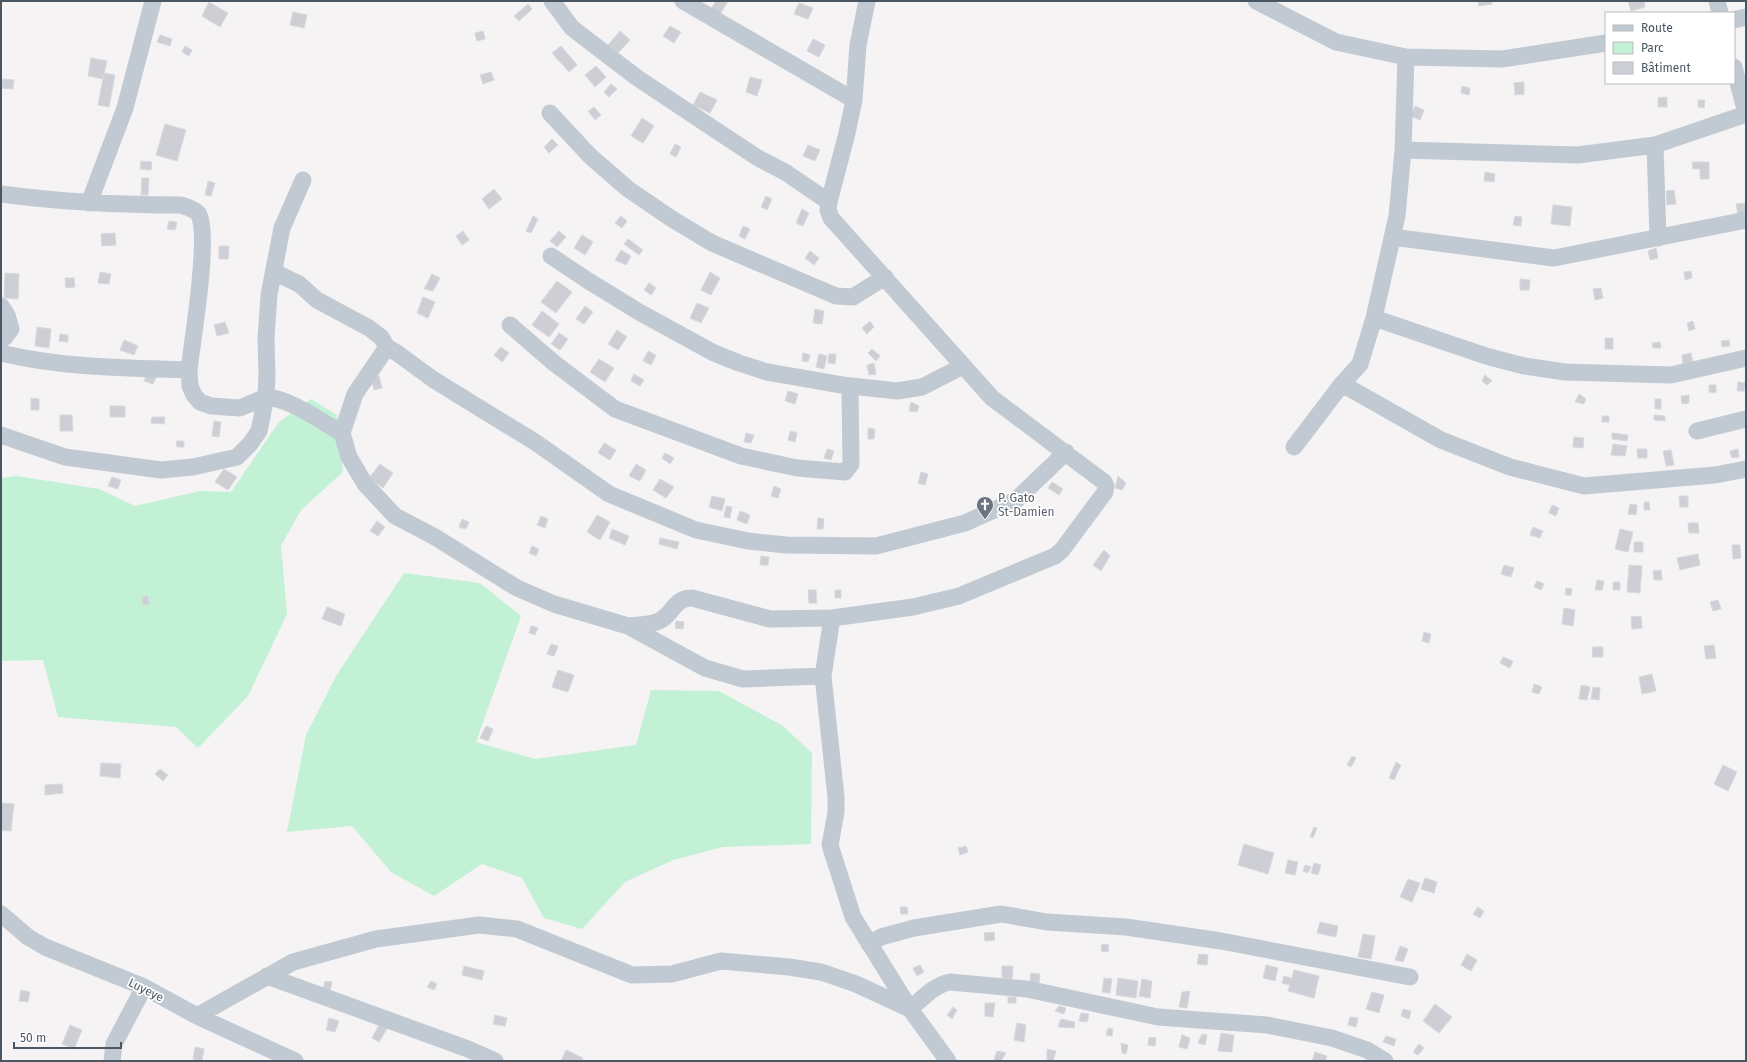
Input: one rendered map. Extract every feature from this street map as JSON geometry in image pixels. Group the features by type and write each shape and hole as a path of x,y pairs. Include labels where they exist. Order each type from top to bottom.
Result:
{"street":[{"path":"89,203 125,108 153,1"},
{"path":"552,1 572,28 636,77 758,158 785,172 829,202"},
{"path":"683,1 854,100"},
{"path":"1256,1 1336,42 1406,57 1502,59 1605,43"},
{"path":"1717,1 1720,12"},
{"path":"628,626 658,622 664,618 680,600 685,598 692,598 770,620 832,618 913,607 959,596 1055,556 1062,550 1105,492 1106,486 1104,482 992,398 831,218 828,210 829,202 854,100 858,45 864,2"},
{"path":"1735,20 1746,17"},
{"path":"1294,447 1342,384 1360,364 1374,318 1397,216 1403,150 1406,57"},
{"path":"1403,150 1572,155 1655,145 1746,114 1735,71"},
{"path":"550,113 590,156 628,189 712,243 836,296 853,297 885,277"},
{"path":"1655,145 1658,238"},
{"path":"1,435 65,457 161,470 193,467 237,457 250,444 259,431 266,397 266,338 269,295 282,228 303,180"},
{"path":"1,194 43,200 89,203 181,205 198,213 202,225 203,252 189,370 190,386 194,395 200,402 211,406 240,408 266,397 274,398 290,404 342,433"},
{"path":"1392,237 1554,258 1746,220"},
{"path":"551,256 633,308 714,352 738,363 767,372 850,386 897,391 922,387 963,366"},
{"path":"274,272 299,284 317,300 369,328 381,337 387,347 434,380 540,445 609,494 696,530 748,541 786,545 876,546 965,523 1016,500 1066,452"},
{"path":"1,306 7,315 11,329 5,338 1,340"},
{"path":"1374,318 1502,360 1524,366 1565,372 1671,375 1746,358"},
{"path":"510,325 554,363 611,407 742,456 797,468 845,472 849,469 851,464 850,386"},
{"path":"387,347 355,394 342,433 349,457 365,484 395,516 435,537 517,588 554,604 628,626 699,666 743,679 823,676"},
{"path":"1,353 30,360 73,365 189,370"},
{"path":"1342,384 1441,440 1510,467 1584,486 1591,487 1715,475 1746,469"},
{"path":"1697,431 1746,419"},
{"path":"832,618 823,676 836,797 836,812 830,845 853,917 910,1008 948,1061"},
{"name":"Luyeye","path":"1,914 28,937 45,947 144,987 196,1016 293,1061"},
{"path":"869,944 881,937 914,928 1001,914 1047,922 1126,927 1221,941 1410,977"},
{"path":"196,1016 292,962 376,939 479,925 517,929 632,975 672,974 721,961 789,967 821,972 856,984 910,1008"},
{"path":"267,976 468,1048 495,1061"},
{"path":"910,1008 942,984 950,982 1027,990 1158,1017 1267,1025 1332,1038 1367,1050 1385,1061"},
{"path":"112,1061 114,1044 144,987"}],"green space":[{"path":"311,399 337,415 343,472 301,510 281,546 287,614 248,696 198,748 176,727 58,717 43,660 1,661 1,478 17,476 99,489 135,506 200,491 231,492 279,422"},
{"path":"404,573 480,583 521,616 476,742 535,759 636,745 651,690 719,691 783,726 812,753 811,844 723,847 673,860 625,882 582,929 544,918 522,878 482,864 434,896 391,872 352,826 287,832 306,735 336,676"}],"building":[{"path":"716,1 728,1 719,16 710,10"},
{"path":"1478,1 1492,1 1492,4 1479,6"},
{"path":"1628,1 1644,1 1645,7 1631,11"},
{"path":"209,2 228,13 220,27 202,16"},
{"path":"799,3 813,8 808,19 794,14"},
{"path":"528,4 532,9 519,21 514,16"},
{"path":"293,12 307,15 304,28 290,25"},
{"path":"670,26 681,32 674,43 663,36"},
{"path":"483,31 485,39 477,41 475,33"},
{"path":"620,31 630,40 618,53 608,45"},
{"path":"160,35 172,39 170,46 157,42"},
{"path":"813,39 825,45 819,57 807,51"},
{"path":"185,46 192,50 189,56 182,52"},
{"path":"561,46 577,65 569,72 552,53"},
{"path":"91,58 107,61 103,79 88,76"},
{"path":"596,66 606,77 595,87 585,75"},
{"path":"491,72 494,80 483,84 480,75"},
{"path":"104,73 115,75 109,107 98,105"},
{"path":"750,77 762,80 757,96 746,92"},
{"path":"3,79 14,80 13,89 2,88"},
{"path":"1524,82 1524,94 1515,95 1514,83"},
{"path":"611,84 617,89 609,97 604,92"},
{"path":"1462,86 1470,88 1469,95 1461,93"},
{"path":"700,92 717,100 710,113 693,105"},
{"path":"1667,97 1667,107 1658,107 1658,98"},
{"path":"1698,100 1705,100 1704,108 1698,107"},
{"path":"1415,106 1424,110 1420,120 1411,116"},
{"path":"594,107 601,115 595,120 588,111"},
{"path":"642,118 654,126 643,143 631,136"},
{"path":"165,124 186,130 177,161 156,155"},
{"path":"552,139 558,145 549,153 544,147"},
{"path":"675,144 681,147 676,157 670,154"},
{"path":"808,145 820,150 815,161 803,156"},
{"path":"141,161 152,162 151,170 140,169"},
{"path":"1692,162 1709,162 1709,179 1700,179 1700,169 1693,169"},
{"path":"1485,172 1495,174 1494,182 1484,181"},
{"path":"142,178 149,178 148,195 141,195"},
{"path":"208,181 215,183 211,196 205,195"},
{"path":"494,189 502,199 489,209 482,199"},
{"path":"1674,190 1676,204 1667,205 1666,191"},
{"path":"766,196 772,199 767,210 761,207"},
{"path":"1746,203 1746,218 1739,219 1736,204"},
{"path":"1553,205 1572,207 1570,226 1551,224"},
{"path":"802,209 809,213 803,226 796,223"},
{"path":"533,216 538,219 531,233 526,231"},
{"path":"621,216 627,221 622,228 615,223"},
{"path":"1515,216 1522,217 1521,226 1513,225"},
{"path":"169,221 177,222 175,230 167,229"},
{"path":"743,226 750,229 745,239 739,236"},
{"path":"463,231 469,240 462,245 456,236"},
{"path":"559,231 566,237 557,247 550,241"},
{"path":"115,233 116,245 102,246 101,234"},
{"path":"582,235 593,242 585,255 574,248"},
{"path":"628,239 643,250 639,255 624,244"},
{"path":"219,246 229,246 228,259 219,259"},
{"path":"1656,248 1658,258 1650,260 1648,251"},
{"path":"621,250 631,256 626,265 615,260"},
{"path":"810,251 819,258 814,265 805,258"},
{"path":"1691,271 1692,278 1685,280 1684,272"},
{"path":"100,272 111,274 109,284 98,283"},
{"path":"710,272 720,278 711,295 701,290"},
{"path":"5,273 19,274 18,299 4,298"},
{"path":"432,274 440,278 433,291 424,289"},
{"path":"65,278 74,278 75,287 66,288"},
{"path":"1520,279 1530,280 1529,290 1520,290"},
{"path":"557,281 572,292 556,313 541,302"},
{"path":"649,283 656,288 651,295 644,290"},
{"path":"1601,288 1603,298 1595,300 1593,289"},
{"path":"423,297 435,302 428,318 417,313"},
{"path":"697,303 709,308 701,323 690,318"},
{"path":"585,306 593,312 584,324 576,319"},
{"path":"815,309 824,311 822,324 813,323"},
{"path":"542,311 559,324 549,337 532,325"},
{"path":"870,321 874,327 867,334 862,328"},
{"path":"1693,321 1695,329 1689,331 1687,323"},
{"path":"225,322 229,333 217,336 214,325"},
{"path":"37,327 51,329 49,348 35,346"},
{"path":"617,330 627,337 618,350 608,344"},
{"path":"559,333 568,339 560,350 551,344"},
{"path":"60,334 68,335 68,342 59,341"},
{"path":"1605,338 1613,338 1613,349 1605,349"},
{"path":"124,340 138,346 134,355 120,350"},
{"path":"1729,340 1730,346 1722,347 1721,341"},
{"path":"1660,342 1661,348 1653,348 1652,343"},
{"path":"501,347 509,353 502,362 494,355"},
{"path":"872,349 880,356 876,361 868,353"},
{"path":"648,351 656,355 651,365 643,361"},
{"path":"803,353 810,355 808,362 802,361"},
{"path":"1691,353 1693,363 1683,364 1682,355"},
{"path":"819,354 827,356 824,369 816,367"},
{"path":"829,354 836,354 835,364 828,363"},
{"path":"599,359 614,368 605,382 590,372"},
{"path":"874,363 876,374 869,375 867,365"},
{"path":"148,372 157,375 153,384 144,381"},
{"path":"634,374 644,380 640,386 631,381"},
{"path":"1485,375 1492,381 1487,385 1482,381"},
{"path":"379,376 382,388 374,390 371,378"},
{"path":"1738,382 1745,383 1744,391 1737,391"},
{"path":"1709,385 1716,385 1716,393 1709,392"},
{"path":"788,391 798,394 795,404 785,401"},
{"path":"1579,394 1586,399 1584,404 1575,402"},
{"path":"1689,395 1689,403 1682,404 1681,396"},
{"path":"31,398 39,399 39,410 31,410"},
{"path":"1655,399 1661,399 1661,409 1655,409"},
{"path":"911,402 919,406 917,412 909,411"},
{"path":"110,406 125,406 125,417 110,417"},
{"path":"60,415 72,415 73,431 60,431"},
{"path":"1654,415 1665,416 1665,421 1654,420"},
{"path":"1602,416 1609,416 1609,422 1602,422"},
{"path":"152,417 165,417 164,424 151,423"},
{"path":"214,421 221,422 219,437 212,436"},
{"path":"868,428 875,429 874,439 868,439"},
{"path":"790,431 797,433 795,442 788,440"},
{"path":"746,433 754,435 751,443 744,442"},
{"path":"1612,433 1628,435 1627,441 1612,439"},
{"path":"1574,437 1584,438 1583,448 1573,447"},
{"path":"176,441 184,441 184,447 177,447"},
{"path":"604,443 616,450 610,460 598,453"},
{"path":"1613,444 1627,446 1625,456 1611,455"},
{"path":"827,449 834,451 831,460 824,458"},
{"path":"1637,449 1647,449 1647,458 1638,458"},
{"path":"1738,449 1739,457 1732,458 1730,451"},
{"path":"1671,450 1674,465 1666,466 1663,451"},
{"path":"665,453 674,458 670,464 662,458"},
{"path":"380,464 393,473 383,488 369,478"},
{"path":"636,464 646,470 640,481 629,476"},
{"path":"224,469 237,477 228,490 215,482"},
{"path":"921,472 928,474 925,485 918,483"},
{"path":"1118,476 1126,483 1122,490 1115,488"},
{"path":"112,477 121,480 118,489 108,486"},
{"path":"660,479 674,487 666,498 653,490"},
{"path":"1052,482 1063,489 1059,495 1048,488"},
{"path":"774,486 781,489 778,498 771,496"},
{"path":"712,496 725,499 722,511 709,507"},
{"path":"1679,496 1688,496 1688,507 1680,507"},
{"path":"1644,502 1649,502 1650,510 1644,510"},
{"path":"1630,504 1637,505 1636,515 1628,514"},
{"path":"1552,505 1559,508 1556,516 1549,513"},
{"path":"726,506 732,507 730,518 724,517"},
{"path":"740,511 750,515 747,524 737,520"},
{"path":"597,515 610,522 600,540 587,532"},
{"path":"541,516 548,519 545,528 537,525"},
{"path":"818,518 824,519 823,529 817,529"},
{"path":"462,519 469,522 466,529 459,527"},
{"path":"377,521 385,527 378,536 370,531"},
{"path":"1688,523 1698,523 1699,533 1689,533"},
{"path":"1533,527 1543,531 1540,538 1530,535"},
{"path":"612,529 629,536 625,545 609,538"},
{"path":"1620,529 1633,532 1628,552 1615,549"},
{"path":"660,538 679,542 677,549 659,544"},
{"path":"1634,542 1643,542 1643,552 1634,552"},
{"path":"1732,545 1740,545 1741,558 1733,559"},
{"path":"532,546 539,549 536,556 529,553"},
{"path":"1104,550 1110,556 1101,571 1093,565"},
{"path":"1698,554 1700,565 1680,570 1677,558"},
{"path":"761,556 769,557 768,565 760,565"},
{"path":"1504,565 1514,568 1511,577 1501,574"},
{"path":"1629,565 1642,566 1640,593 1627,592"},
{"path":"1661,570 1662,580 1654,580 1653,571"},
{"path":"1597,580 1604,581 1602,590 1595,590"},
{"path":"1537,581 1544,584 1541,590 1534,587"},
{"path":"1613,582 1620,582 1620,590 1613,590"},
{"path":"1566,588 1572,589 1571,595 1565,595"},
{"path":"808,590 816,590 817,603 809,603"},
{"path":"835,590 841,590 841,598 835,598"},
{"path":"148,596 149,604 143,605 142,597"},
{"path":"1718,600 1721,609 1713,611 1710,602"},
{"path":"327,607 345,614 341,626 322,619"},
{"path":"1564,608 1575,610 1573,626 1562,624"},
{"path":"1641,616 1642,628 1632,629 1631,617"},
{"path":"676,621 684,622 683,629 675,628"},
{"path":"531,626 538,628 535,635 529,633"},
{"path":"1424,632 1431,634 1429,643 1422,641"},
{"path":"551,644 558,646 554,656 547,654"},
{"path":"1714,645 1716,658 1706,659 1704,646"},
{"path":"1593,647 1603,647 1603,657 1592,657"},
{"path":"1503,657 1513,661 1510,668 1500,663"},
{"path":"558,670 574,675 568,692 552,687"},
{"path":"1652,674 1656,691 1642,694 1639,677"},
{"path":"1534,684 1542,687 1539,694 1532,692"},
{"path":"1581,685 1590,687 1587,700 1579,699"},
{"path":"1593,687 1600,688 1599,700 1591,699"},
{"path":"486,726 493,729 488,741 480,738"},
{"path":"1352,756 1356,758 1351,767 1347,765"},
{"path":"1396,762 1401,765 1394,780 1389,778"},
{"path":"101,763 121,764 120,778 100,776"},
{"path":"1723,765 1737,772 1728,791 1714,784"},
{"path":"160,769 168,775 163,781 155,774"},
{"path":"62,784 63,793 45,795 45,785"},
{"path":"1,803 14,804 11,831 1,830"},
{"path":"1314,827 1317,828 1313,838 1310,837"},
{"path":"1244,844 1274,853 1268,874 1238,865"},
{"path":"966,846 968,852 960,855 958,848"},
{"path":"1288,860 1298,862 1295,875 1285,873"},
{"path":"1314,863 1321,865 1318,875 1311,873"},
{"path":"1305,865 1311,867 1308,873 1303,871"},
{"path":"1425,878 1437,882 1434,893 1421,889"},
{"path":"1408,879 1420,883 1412,902 1400,897"},
{"path":"900,907 907,907 908,914 901,914"},
{"path":"1478,907 1484,911 1480,918 1473,914"},
{"path":"1320,922 1338,926 1336,937 1317,933"},
{"path":"994,932 995,940 985,941 984,933"},
{"path":"1363,934 1375,936 1371,959 1358,957"},
{"path":"1102,944 1109,945 1108,952 1101,951"},
{"path":"1400,946 1408,949 1403,962 1395,960"},
{"path":"1199,954 1208,955 1207,965 1197,964"},
{"path":"1467,954 1477,960 1471,971 1461,965"},
{"path":"920,965 924,972 917,976 913,968"},
{"path":"1266,965 1278,968 1275,981 1263,978"},
{"path":"464,966 484,971 482,980 462,975"},
{"path":"1002,966 1013,966 1012,979 1002,978"},
{"path":"1294,970 1319,976 1314,998 1288,991 1290,985 1282,983 1284,976 1292,978"},
{"path":"1031,973 1040,974 1039,983 1030,982"},
{"path":"1104,978 1112,979 1110,993 1102,992"},
{"path":"1118,978 1138,981 1136,998 1116,995"},
{"path":"1142,979 1152,981 1150,998 1139,996"},
{"path":"325,981 332,982 330,992 323,991"},
{"path":"431,981 437,984 434,990 427,987"},
{"path":"21,990 30,992 28,1002 19,1001"},
{"path":"1190,991 1187,1008 1179,1007 1182,992"},
{"path":"1372,992 1384,995 1379,1013 1366,1009"},
{"path":"1008,997 1016,997 1016,1003 1008,1003"},
{"path":"985,1003 995,1003 993,1017 985,1016"},
{"path":"1435,1004 1452,1017 1439,1033 1423,1021"},
{"path":"1059,1006 1066,1008 1064,1014 1055,1011"},
{"path":"953,1007 957,1010 952,1019 947,1015"},
{"path":"1403,1009 1411,1011 1409,1019 1401,1016"},
{"path":"1081,1013 1089,1014 1087,1022 1079,1021"},
{"path":"495,1015 507,1018 505,1026 493,1024"},
{"path":"1350,1017 1358,1018 1356,1027 1348,1025"},
{"path":"329,1018 339,1021 335,1032 326,1030"},
{"path":"1061,1019 1075,1022 1074,1028 1058,1027"},
{"path":"380,1023 388,1027 379,1042 372,1038"},
{"path":"1017,1023 1026,1025 1024,1042 1014,1040"},
{"path":"70,1025 82,1030 74,1049 62,1044"},
{"path":"1108,1028 1113,1029 1112,1036 1106,1035"},
{"path":"1221,1033 1234,1035 1232,1052 1218,1051"},
{"path":"1202,1034 1207,1035 1205,1045 1198,1043"},
{"path":"1182,1035 1190,1038 1187,1049 1179,1047"},
{"path":"1386,1036 1396,1039 1394,1046 1383,1042"},
{"path":"1149,1037 1156,1038 1155,1046 1148,1045"},
{"path":"1121,1043 1128,1045 1126,1054 1122,1053"},
{"path":"1419,1044 1424,1048 1418,1055 1413,1052"},
{"path":"195,1047 204,1049 202,1061 193,1059"},
{"path":"1047,1049 1056,1051 1053,1061 1047,1061"},
{"path":"566,1050 583,1058 581,1061 561,1061"},
{"path":"997,1051 1006,1053 1001,1061 994,1060"},
{"path":"1315,1052 1327,1056 1325,1061 1312,1061"}],"place":[{"name":"P. Gato St-Damien","path":"985,520"}]}
